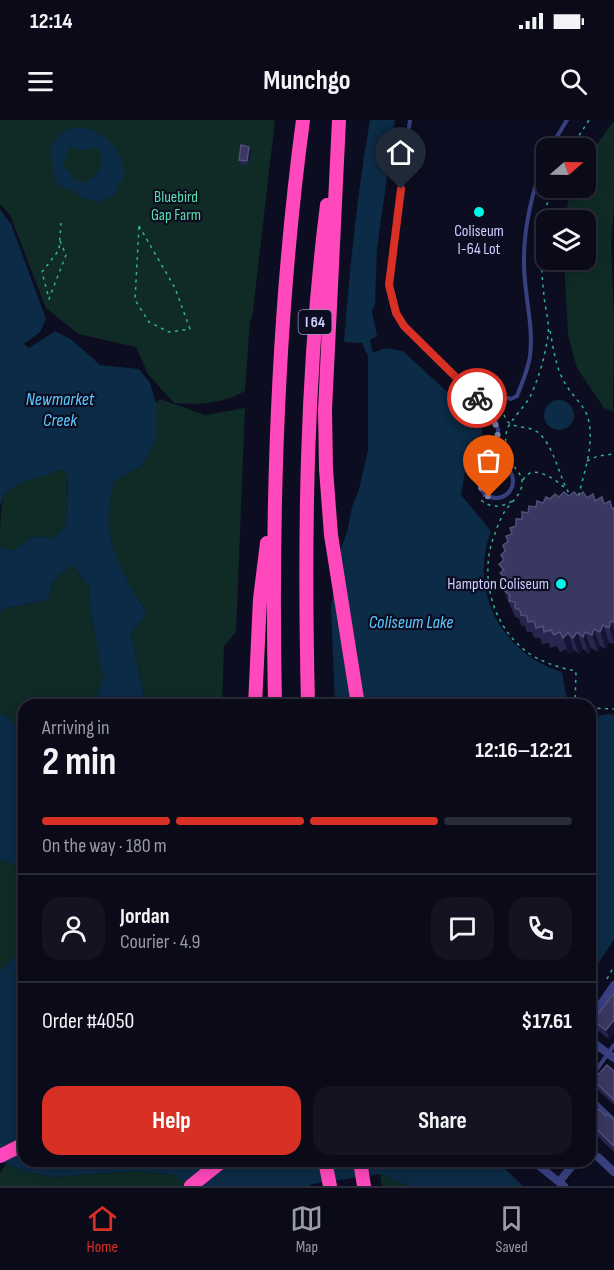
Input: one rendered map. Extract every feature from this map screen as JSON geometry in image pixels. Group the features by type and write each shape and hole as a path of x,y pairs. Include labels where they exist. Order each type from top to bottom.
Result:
{"highway":[{"name":"I 64","path":"275,699 274,547 284,300 303,120"},
{"name":"I 64","path":"308,699 306,525 308,414 324,233 339,120"},
{"path":"339,120 326,410 326,469 331,535 357,699"},
{"path":"255,699 260,599 276,472"},
{"path":"0,1156 18,1147"},
{"path":"190,1186 214,1167"},
{"path":"326,1167 330,1185"},
{"path":"361,1167 364,1186"}],"street":[{"path":"596,1011 614,985"},
{"path":"596,1044 611,1055"},
{"path":"596,1156 614,1172"},
{"path":"541,1167 562,1184 572,1167"}],"lane":[{"path":"410,120 390,269 391,298 404,326 471,391 495,418 498,430 498,465"},
{"path":"556,138 567,120"},
{"path":"508,398 512,399 517,396 530,355 530,324 524,268 525,231 536,182"},
{"path":"498,465 507,470 512,484 508,493 499,498 485,494 479,485 480,474 488,466 498,465"},
{"path":"596,1072 611,1055 614,1045"},
{"path":"596,1103 614,1120"}],"path":[{"path":"577,138 589,120"},
{"path":"549,198 542,250 544,298 549,327 556,364 567,387 586,414 590,434 587,462 576,506"},
{"path":"60,241 66,255 49,299 42,272 59,250 60,241 62,223"},
{"path":"139,226 175,288 190,329 169,332 149,322 135,300 139,226"},
{"path":"522,481 520,473 506,454 507,428 530,396 539,376 549,327"},
{"path":"501,408 506,420 511,424 533,428 542,436 571,497"},
{"path":"587,462 598,456 614,454"},
{"path":"566,489 551,478 536,472 530,472 524,476 521,488 498,525 489,553 488,585 492,602 502,623 519,645 532,655 552,665 576,671 574,699"},
{"path":"485,494 481,501 492,506 507,504 513,500"},
{"path":"596,708 614,709"}],"green space":[{"name":"Bluebird Gap Farm","path":"0,120 275,120 252,319 250,319 245,391 228,399 211,403 174,403 148,374 136,347 78,334 46,308 10,215 0,204"},
{"path":"614,121 614,205 611,244 614,322 613,411 604,408 577,368 568,335 565,270 596,270 596,210 567,210 569,198 596,198 596,145"},
{"path":"160,399 205,415 245,408 236,632 224,646 222,699 145,699 131,634 147,613 119,564 108,523 114,482 143,465 156,440 156,403"},
{"path":"60,470 68,473 66,527 52,538 35,536 12,551 0,547 4,495 14,486"},
{"path":"72,565 89,586 91,613 104,678 96,699 18,699 18,729 7,716 0,714 0,613 7,608 48,600 52,582"},
{"path":"0,859 18,866 18,955 0,971"},
{"path":"6,1164 23,1171 54,1177 136,1171 174,1175 191,1186 0,1186 0,1173"},
{"path":"380,1174 410,1186 382,1186"}],"water":[{"name":"Coliseum Lake","path":"370,120 395,120 377,248 375,305 372,311 377,336 370,340 372,351 386,348 403,351 474,417 482,428 482,447 466,466 461,495 491,531 485,554 484,576 488,597 495,617 522,651 562,672 567,699 335,699 331,608 338,557 348,529 368,450 368,356 362,343 344,342 361,175"},
{"path":"71,128 82,128 92,130 110,142 121,159 124,169 124,179 118,184 114,196 98,202 82,198 72,189 64,188 56,183 51,151 52,145","holes":["75,146 78,151 96,147 102,157 98,172 84,183 73,180 71,174 63,166 69,149"]},
{"name":"Newmarket Creek","path":"0,209 11,224 46,319 40,332 24,344 29,348 55,331 72,340 100,365 139,369 150,383 156,403 156,440 143,465 114,482 109,509 114,551 147,613 131,634 145,699 96,699 103,678 91,613 89,586 72,565 52,582 48,600 7,608 0,613 0,547 12,551 35,536 52,538 66,527 68,473 60,470 18,484 4,494 0,507"},
{"path":"559,400 565,401 573,409 573,421 565,429 559,430 553,429 545,421 544,415 545,409 553,401"},
{"path":"0,714 7,716 18,729 18,866 0,859"},
{"path":"614,715 614,939 596,968 596,716"},
{"path":"18,955 18,1167 503,1167 523,1186 410,1186 380,1174 309,1186 191,1186 174,1175 136,1171 54,1177 23,1171 6,1164 0,1156 0,971"}],"building":[{"path":"241,145 249,147 247,161 239,160"},
{"name":"Hampton Coliseum","path":"564,492 569,496 574,492 578,496 583,492 587,498 593,494 595,501 602,497 604,504 610,501 612,509 614,508 614,622 611,621 609,628 603,625 600,632 594,629 592,635 585,632 583,637 577,632 573,638 568,633 563,638 560,632 554,635 551,630 544,632 543,626 536,628 534,621 528,622 527,616 521,615 520,610 515,608 515,602 509,601 510,595 505,591 507,586 501,583 505,577 500,573 504,570 499,564 504,560 501,555 505,551 503,545 508,542 506,536 512,534 510,528 516,526 516,519 522,519 522,512 528,513 529,506 536,507 537,501 543,503 546,497 550,499 555,494 559,497"},
{"path":"614,993 614,1020 606,1030 596,1023 596,1017"},
{"path":"607,1065 614,1071 614,1100 596,1083 596,1077"},
{"path":"599,1109 614,1120 614,1146 596,1129 596,1112"}],"way so far":[{"path":"477,398 495,418 498,430 498,465 488,466 480,474 479,480 481,490 489,497"}],"place":[{"name":"Coliseum I-64 Lot","path":"479,212"},
{"name":"Hampton Coliseum","path":"561,584"}],"route":[{"path":"401,189 389,285 396,313 404,326 423,346 477,398"}]}
